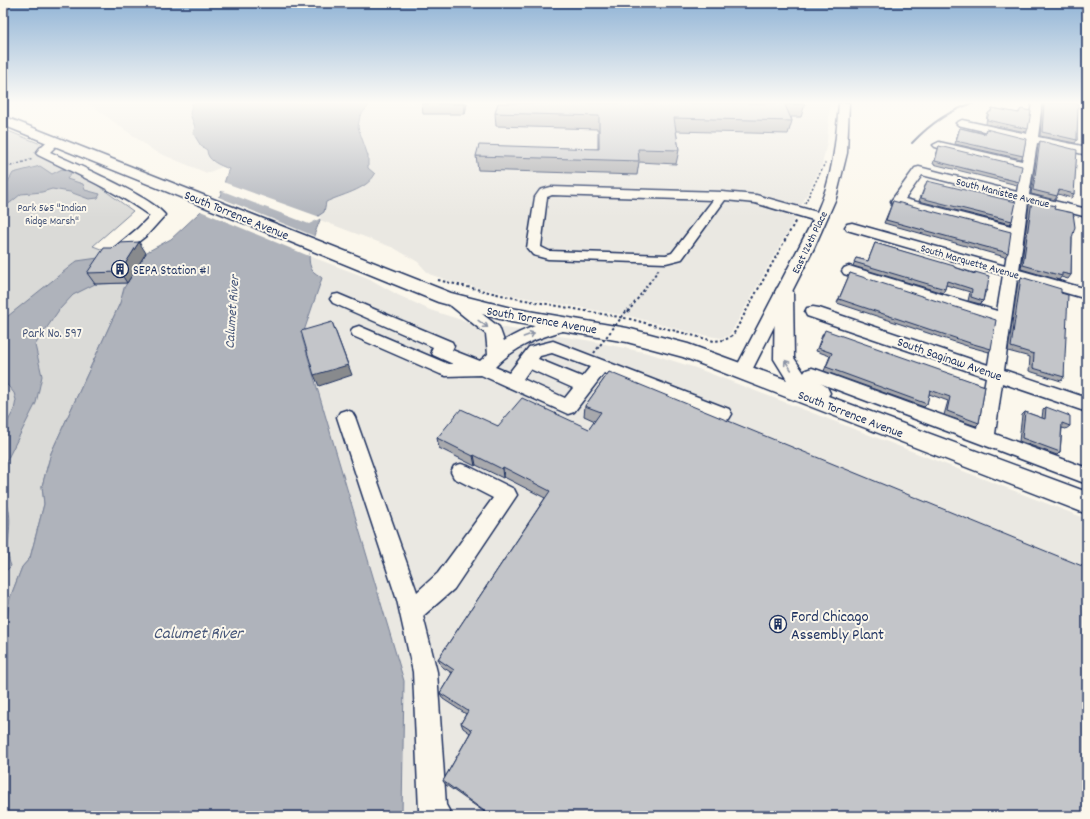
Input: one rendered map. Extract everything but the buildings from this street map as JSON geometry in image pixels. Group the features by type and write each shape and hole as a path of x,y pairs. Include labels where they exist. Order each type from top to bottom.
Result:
{"main road":[{"name":"South Torrence Avenue","path":"56,141 455,301 504,313 661,343 742,372 1087,503"},
{"path":"784,292 784,359 798,379 852,414"}],"street":[{"path":"55,141 42,153 93,177 141,203 158,215 142,232 114,254"},
{"name":"East 126th Place","path":"742,372 822,218 830,198 841,153 842,141"},
{"path":"985,438 1032,141"},
{"path":"1047,141 1087,150"},
{"path":"939,145 1028,166"},
{"name":"South Manistee Avenue","path":"1017,232 897,201 919,171 1087,213"},
{"path":"722,196 677,256 666,259 548,255 538,252 534,248 541,197 544,193 551,191 722,196 756,199 822,218"},
{"name":"South Marquette Avenue","path":"852,227 1087,294"},
{"path":"849,271 1004,319"},
{"path":"338,299 446,346 439,352 512,381 568,408 585,386 597,359"},
{"path":"455,301 494,331 496,355"},
{"name":"South Saginaw Avenue","path":"813,312 1087,405"},
{"path":"359,332 446,370 483,369 496,355 519,338 566,324"},
{"path":"512,381 535,351 553,347 597,359 723,414"},
{"path":"528,361 585,386"},
{"path":"812,374 1087,476"},
{"path":"346,417 370,486 410,612 425,672 433,811 438,816"},
{"path":"410,612 446,582 507,495 461,472"}],"path":[{"path":"436,279 514,298 630,319 714,341 725,340 733,335 801,212 826,160"},
{"path":"597,359 628,310 666,259"}],"shaded area":[{"path":"141,141 198,141 207,150 214,162 222,167 207,173 154,151"},
{"path":"363,141 827,141 822,165 793,222 732,331 728,336 721,338 696,334 633,317 516,296 453,282 429,274 418,262 394,248 320,220 318,216 324,212 325,202 362,186 372,179 374,174 368,168 368,156"},
{"name":"Ford Chicago Assembly Plant","path":"309,256 368,278 398,295 430,310 471,323 586,340 648,353 696,368 1087,519 1087,816 402,816 404,681 302,337 322,278 312,271"}],"green space":[{"name":"Park No. 597","path":"3,141 34,141 41,144 133,211 93,246 114,254 96,284 127,283 120,303 51,453 42,486 44,504 30,558 22,567 10,598 5,632 6,642 3,649"}],"water":[{"name":"Calumet River","path":"198,141 363,141 368,156 368,168 375,174 371,180 360,188 326,202 324,212 318,216 320,220 313,238 309,258 312,270 322,278 302,337 404,681 402,816 3,816 3,649 6,641 5,632 10,598 22,567 30,558 44,504 42,486 51,453 120,303 124,288 145,253 171,239 213,200 220,196 229,169 212,160 209,157 207,150 201,146"},
{"path":"40,166 52,174 62,169 72,172 67,179 83,184 85,190 100,194 98,198 89,199 70,192 52,189 42,192 21,194 10,203 3,206 3,196 6,195 5,187 13,173"},
{"path":"112,256 95,284 73,295 59,310 35,345 42,376 36,403 3,468 3,430 14,410 16,400 14,393 3,380 3,320 77,261"},
{"path":"3,497 9,513 10,522 8,549 11,566 3,574"}],"pier":[{"path":"223,182 321,218 309,224 220,190"},
{"path":"216,196 314,236 309,256 198,210"}],"place":[{"name":"SEPA Station #1","path":"120,269"},
{"name":"Ford Chicago Assembly Plant","path":"778,624"}],"park label":[{"name":"Park 565 \"Indian Ridge Marsh\"","path":"52,213"}]}
